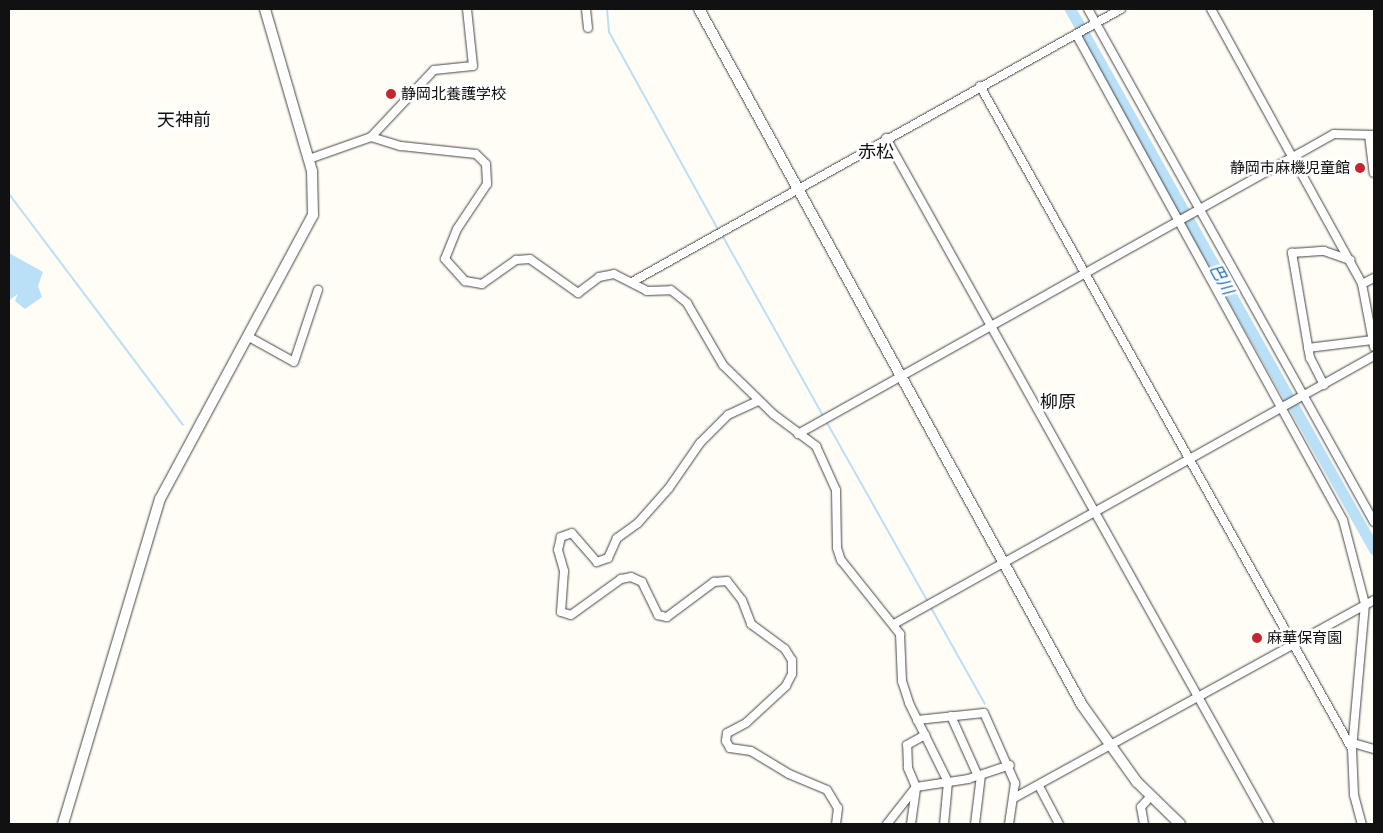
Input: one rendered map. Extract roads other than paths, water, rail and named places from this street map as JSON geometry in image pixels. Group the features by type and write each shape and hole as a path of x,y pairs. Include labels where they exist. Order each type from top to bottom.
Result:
{"street":[{"path":"64,824 154,514 310,224 315,194 309,159 265,9"},
{"path":"309,159 371,137 434,70 473,66 467,9"},
{"path":"586,9 588,28"},
{"path":"699,9 899,377 1003,563 1109,746 1151,796 1180,824"},
{"path":"1088,9 1374,522"},
{"path":"632,282 795,188 1121,9"},
{"path":"1211,9 1295,158 1362,284 1373,343 1308,348"},
{"path":"1076,34 1339,509 1365,604 1353,746 1354,795 1361,824"},
{"path":"980,86 1190,459 1292,645 1353,746"},
{"path":"798,434 1085,272 1295,158 1334,134 1371,135 1374,173"},
{"path":"371,137 401,146 464,151 476,154 486,164 487,184 444,258 465,282 482,284 516,260 530,259 541,262 570,291 578,293 606,275 632,282 647,291 680,294 723,365 758,401 798,434 816,446 836,490 837,548 842,560 894,624 904,650 902,682 917,720 948,782 944,824"},
{"path":"886,138 1269,824"},
{"path":"1324,385 1308,348 1292,253 1324,251 1350,260"},
{"path":"1362,284 1374,278"},
{"path":"249,336 294,362 318,290"},
{"path":"894,624 1374,356"},
{"path":"758,401 728,415 700,443 686,469 638,523 618,538 608,558 597,562 572,533 561,537 558,550 564,570 561,612 571,615 621,579 631,577 642,582 658,615 667,617 714,582 727,581 742,600 751,624 785,649 792,660 792,674 786,686 746,723 727,733 726,741 730,748 751,751 789,774 827,790 838,808 836,824"},
{"path":"1014,798 1199,698 1374,600"},
{"path":"917,720 984,713 1010,766 1014,798 1009,824"},
{"path":"951,716 979,775 975,824"},
{"path":"911,824 916,787 905,750 910,741 925,735"},
{"path":"1353,746 1374,748"},
{"path":"887,824 916,787 948,782 1010,766"},
{"path":"1039,786 1059,824"},
{"path":"1144,824 1141,807 1151,796"}],"water":[{"path":"9,253 43,272 38,286 42,297 25,309 15,301 18,294 9,300"}],"waterway":[{"path":"607,9 609,32 719,231"},
{"name":"巴川","path":"1070,9 1374,549"},
{"path":"9,194 183,425"},
{"path":"722,235 823,416"},
{"path":"826,421 928,602"},
{"path":"930,606 985,704"}],"place":[{"name":"静岡北養護学校","path":"391,94"},
{"name":"静岡市麻機児童館","path":"1360,168"},
{"name":"麻華保育園","path":"1257,638"}],"district":[{"name":"天神前","path":"184,119"},
{"name":"赤松","path":"876,151"},
{"name":"柳原","path":"1058,401"}]}
